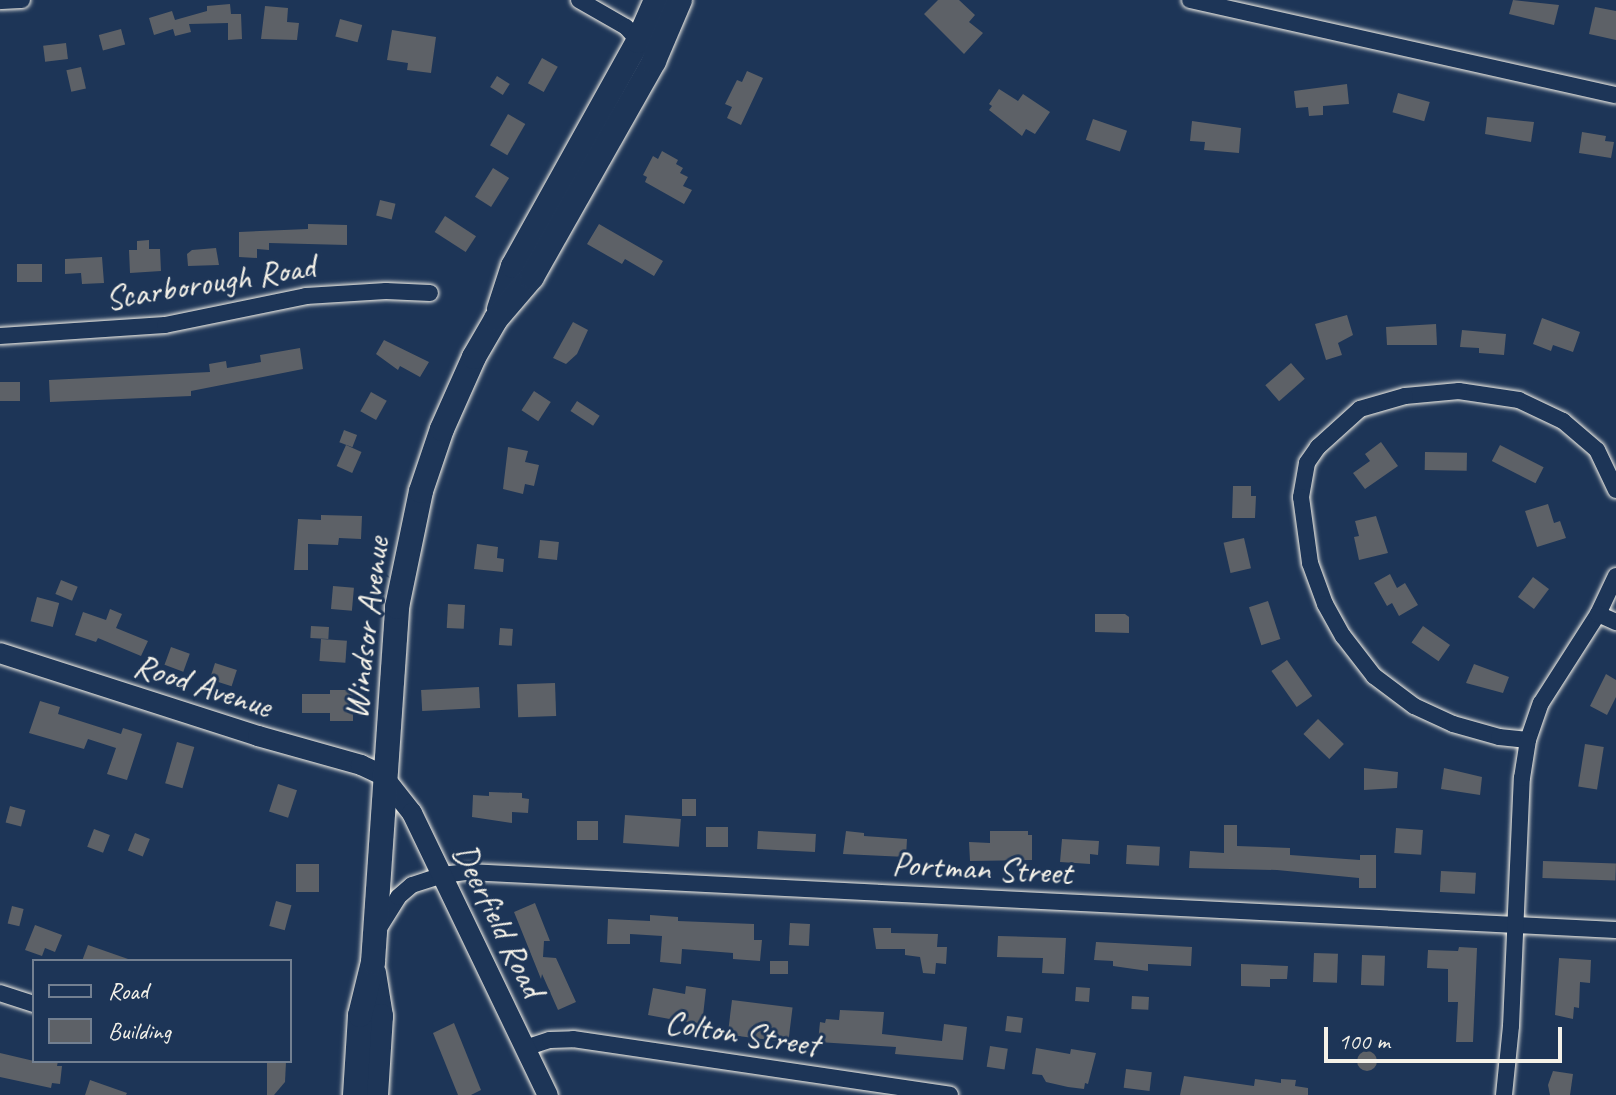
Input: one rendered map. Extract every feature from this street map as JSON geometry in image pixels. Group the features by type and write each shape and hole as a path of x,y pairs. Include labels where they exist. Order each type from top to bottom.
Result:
{"main road":[{"name":"Windsor Avenue","path":"376,1095 381,1016 373,962 374,937 397,607 411,531 442,429 496,319 513,266 638,41 661,6"},
{"name":"Windsor Avenue","path":"496,319 532,277 654,61 661,6"},
{"name":"Windsor Avenue","path":"355,1095 360,1015 373,962"}],"street":[{"path":"0,1 22,0"},
{"path":"579,0 626,27 654,61"},
{"path":"1190,0 1616,95"},
{"name":"Scarborough Road","path":"0,336 165,325 306,296 370,291 430,293"},
{"path":"1528,740 1499,737 1453,724 1414,706 1374,676 1343,636 1325,604 1310,563 1301,497 1307,463 1318,447 1360,409 1405,396 1459,391 1519,400 1563,421 1597,450 1616,490"},
{"path":"1504,1095 1517,925 1522,778 1528,740 1541,703 1598,614 1616,576"},
{"path":"1598,614 1616,622"},
{"name":"Rood Avenue","path":"0,653 258,736 361,765 385,778"},
{"name":"Deerfield Road","path":"385,778 408,805 548,1095"},
{"name":"Portman Street","path":"374,937 405,890 442,875 480,873 1616,930"},
{"path":"0,993 32,1003"},
{"name":"Colton Street","path":"525,1048 550,1040 573,1039 950,1095"}],"building":[{"path":"938,0 959,0 975,15 969,22 983,33 964,54 924,14"},
{"path":"1513,0 1559,5 1554,25 1509,14"},
{"path":"230,4 231,14 241,14 242,39 228,40 228,23 189,24 191,32 175,36 173,29 154,35 149,18 172,11 175,20 207,11 207,6"},
{"path":"265,6 288,8 287,22 299,23 297,40 261,39"},
{"path":"1595,7 1616,11 1616,40 1589,34"},
{"path":"340,19 362,25 358,42 335,36"},
{"path":"121,29 125,44 103,50 99,35"},
{"path":"392,30 436,37 431,73 407,70 408,63 387,60"},
{"path":"66,43 68,59 45,62 43,46"},
{"path":"542,58 558,67 544,92 528,83"},
{"path":"81,67 86,88 71,92 66,70"},
{"path":"747,71 763,78 741,125 727,118 732,107 725,104 737,80 742,82"},
{"path":"497,76 510,84 503,95 490,87"},
{"path":"1347,84 1349,104 1323,106 1323,115 1309,116 1308,107 1296,108 1294,91"},
{"path":"999,89 1018,101 1023,94 1050,112 1035,134 1026,129 1022,136 989,110 992,106 989,104"},
{"path":"1398,93 1430,102 1424,121 1392,112"},
{"path":"508,114 525,124 507,155 490,145"},
{"path":"1487,117 1534,122 1531,142 1485,134"},
{"path":"1093,119 1127,131 1120,152 1086,140"},
{"path":"1192,121 1241,128 1239,153 1204,150 1205,142 1190,141"},
{"path":"1582,132 1606,136 1605,141 1614,142 1611,158 1579,153"},
{"path":"662,151 678,160 676,164 683,168 680,173 688,177 683,186 692,190 684,204 645,182 647,177 643,175 653,156 658,159"},
{"path":"493,168 509,178 491,207 475,197"},
{"path":"380,200 396,204 392,219 376,216"},
{"path":"445,216 476,236 466,252 435,232"},
{"path":"308,224 347,225 347,245 269,243 269,250 257,249 257,258 239,257 239,232 308,229"},
{"path":"599,224 663,261 654,276 625,259 622,264 587,244"},
{"path":"149,240 149,249 160,249 161,271 130,273 129,250 137,250 137,241"},
{"path":"216,248 219,265 188,266 187,254 192,250"},
{"path":"102,257 104,283 82,284 81,273 65,274 65,259"},
{"path":"17,264 42,264 42,282 17,282"},
{"path":"1347,315 1353,335 1338,343 1342,355 1326,360 1315,324"},
{"path":"1542,318 1580,332 1573,352 1553,345 1551,351 1533,344"},
{"path":"573,322 588,330 577,354 566,364 553,358"},
{"path":"1436,324 1437,345 1387,345 1386,327"},
{"path":"1462,330 1506,334 1504,355 1479,353 1479,348 1460,347"},
{"path":"384,340 429,362 420,377 400,366 398,370 376,354"},
{"path":"300,348 303,369 191,391 191,396 50,402 49,380 210,372 209,364 226,361 227,368 261,362 260,355"},
{"path":"1291,363 1305,379 1279,401 1265,385"},
{"path":"0,382 20,382 20,401 0,401"},
{"path":"534,391 551,402 538,421 521,410"},
{"path":"371,392 387,401 376,420 360,411"},
{"path":"577,401 600,416 593,426 570,411"},
{"path":"344,430 357,435 352,447 339,442"},
{"path":"1381,442 1398,466 1365,489 1353,473 1370,461 1365,454"},
{"path":"346,445 362,452 352,473 337,466"},
{"path":"1500,445 1544,467 1535,483 1492,461"},
{"path":"508,447 528,451 525,462 539,465 534,486 525,484 523,494 503,489"},
{"path":"1425,452 1467,453 1467,471 1425,470"},
{"path":"1233,486 1251,486 1251,496 1256,496 1255,518 1232,518"},
{"path":"1548,504 1554,523 1560,521 1566,538 1537,547 1525,511"},
{"path":"321,515 362,516 361,539 339,538 338,545 308,544 308,570 294,570 298,519 321,520"},
{"path":"1376,516 1388,553 1359,560 1354,537 1359,536 1355,521"},
{"path":"1244,538 1251,568 1231,573 1224,543"},
{"path":"540,540 559,542 557,560 538,558"},
{"path":"477,544 498,547 497,558 504,559 503,572 474,569"},
{"path":"1390,574 1397,588 1405,583 1418,605 1399,616 1392,603 1387,606 1374,583"},
{"path":"1533,577 1549,589 1534,609 1518,597"},
{"path":"61,580 78,587 72,601 55,594"},
{"path":"333,586 354,588 352,611 331,609"},
{"path":"37,597 59,603 53,627 31,621"},
{"path":"1268,601 1280,639 1261,645 1249,607"},
{"path":"448,604 465,605 464,629 447,628"},
{"path":"110,609 122,614 116,628 148,641 141,656 98,638 96,642 75,635 83,612 106,620"},
{"path":"1095,614 1125,614 1129,617 1129,633 1095,632"},
{"path":"311,626 329,627 328,639 310,638"},
{"path":"1423,626 1450,645 1439,661 1412,642"},
{"path":"500,628 513,629 512,646 499,645"},
{"path":"321,639 347,641 345,663 319,661"},
{"path":"171,647 190,654 183,672 165,665"},
{"path":"1287,660 1312,696 1297,707 1271,671"},
{"path":"215,663 237,670 232,686 210,679"},
{"path":"1474,664 1509,677 1503,693 1466,683"},
{"path":"1606,674 1616,680 1616,697 1607,715 1590,706"},
{"path":"555,683 556,716 518,717 517,684"},
{"path":"479,687 480,708 422,711 421,690"},
{"path":"330,690 353,690 353,721 330,721 330,713 302,713 302,694 330,694"},
{"path":"40,701 60,707 58,714 121,734 123,728 142,734 127,780 107,774 116,748 88,739 84,749 29,733"},
{"path":"1318,719 1344,744 1329,759 1303,734"},
{"path":"177,742 194,747 182,788 165,783"},
{"path":"1585,744 1604,747 1597,789 1578,786"},
{"path":"1364,768 1398,772 1397,788 1364,790"},
{"path":"1444,768 1482,777 1480,795 1441,789"},
{"path":"278,784 297,790 288,818 269,812"},
{"path":"489,792 522,793 522,798 529,799 528,813 512,812 512,823 472,817 473,795 489,796"},
{"path":"682,799 696,799 696,816 682,816"},
{"path":"10,806 25,810 21,827 6,822"},
{"path":"625,815 681,819 679,847 623,843"},
{"path":"577,821 598,821 598,840 577,840"},
{"path":"1224,825 1237,825 1237,846 1290,848 1290,855 1360,860 1360,855 1376,855 1376,888 1359,888 1359,878 1277,870 1189,868 1190,851 1224,853"},
{"path":"706,827 728,827 728,847 706,847"},
{"path":"1396,828 1423,830 1421,855 1394,853"},
{"path":"94,829 110,835 103,853 87,847"},
{"path":"758,831 816,834 815,852 757,849"},
{"path":"846,831 864,833 864,836 907,839 906,857 843,854"},
{"path":"990,831 1028,831 1028,835 1032,835 1032,860 970,861 969,842 990,843"},
{"path":"135,833 150,839 143,857 128,851"},
{"path":"1062,839 1099,841 1098,855 1090,854 1090,864 1060,862"},
{"path":"1127,845 1160,847 1159,866 1126,864"},
{"path":"1543,861 1616,864 1615,881 1542,878"},
{"path":"296,864 319,864 319,892 296,892"},
{"path":"1441,871 1476,873 1475,894 1440,892"},
{"path":"276,901 291,905 285,930 269,926"},
{"path":"535,903 550,941 544,941 543,957 556,958 576,1002 558,1010 542,974 541,979 514,912"},
{"path":"12,906 24,909 19,926 8,923"},
{"path":"650,915 678,917 678,921 754,924 754,940 762,940 760,961 733,959 733,953 682,949 681,964 660,962 662,936 630,934 630,944 607,944 608,919 650,921"},
{"path":"790,923 810,924 809,946 789,945"},
{"path":"35,925 62,935 55,952 45,948 42,956 25,950"},
{"path":"873,928 891,928 891,933 938,934 937,947 947,947 946,964 936,963 935,974 923,973 920,957 905,955 905,949 876,949"},
{"path":"998,936 1066,938 1064,974 1042,973 1043,958 997,957"},
{"path":"1096,942 1192,947 1191,966 1148,964 1148,971 1113,966 1113,961 1094,960"},
{"path":"88,945 128,959 83,959"},
{"path":"1459,947 1477,948 1473,1042 1456,1042 1458,1002 1448,1002 1448,969 1427,968 1428,950 1458,951"},
{"path":"1314,953 1338,954 1337,983 1313,982"},
{"path":"1362,955 1385,956 1384,986 1361,985"},
{"path":"1559,958 1591,960 1590,983 1580,982 1579,1008 1574,1007 1573,1019 1555,1015"},
{"path":"770,961 788,961 788,974 770,974"},
{"path":"1241,964 1288,966 1287,979 1270,979 1270,987 1241,986"},
{"path":"686,986 706,989 702,1025 648,1015 653,988 685,994"},
{"path":"1076,987 1090,988 1089,1002 1075,1001"},
{"path":"1132,996 1149,997 1148,1010 1131,1009"},
{"path":"732,1000 793,1007 788,1042 728,1035"},
{"path":"840,1010 884,1012 882,1034 942,1041 944,1024 967,1027 963,1060 895,1054 896,1047 818,1042 820,1022 839,1020"},
{"path":"1007,1016 1023,1018 1021,1033 1005,1031"},
{"path":"454,1023 481,1090 471,1095 458,1095 433,1033"},
{"path":"990,1046 1008,1049 1004,1070 987,1067"},
{"path":"1036,1048 1070,1054 1071,1049 1096,1053 1088,1084 1085,1083 1084,1089 1068,1087 1046,1082 1042,1075 1032,1074"},
{"path":"1367,1051 1374,1054 1377,1061 1374,1068 1367,1071 1360,1068 1357,1061 1360,1054"},
{"path":"0,1053 32,1063 58,1063 57,1066 62,1066 60,1084 52,1083 51,1088 0,1077"},
{"path":"267,1063 286,1063 285,1082 274,1095 267,1095"},
{"path":"1126,1069 1152,1072 1149,1091 1124,1088"},
{"path":"1553,1071 1573,1074 1570,1095 1550,1095 1548,1085"},
{"path":"1184,1076 1254,1086 1255,1079 1281,1083 1281,1079 1296,1080 1295,1086 1308,1088 1308,1095 1180,1095"},
{"path":"90,1080 127,1093 85,1095"}]}
